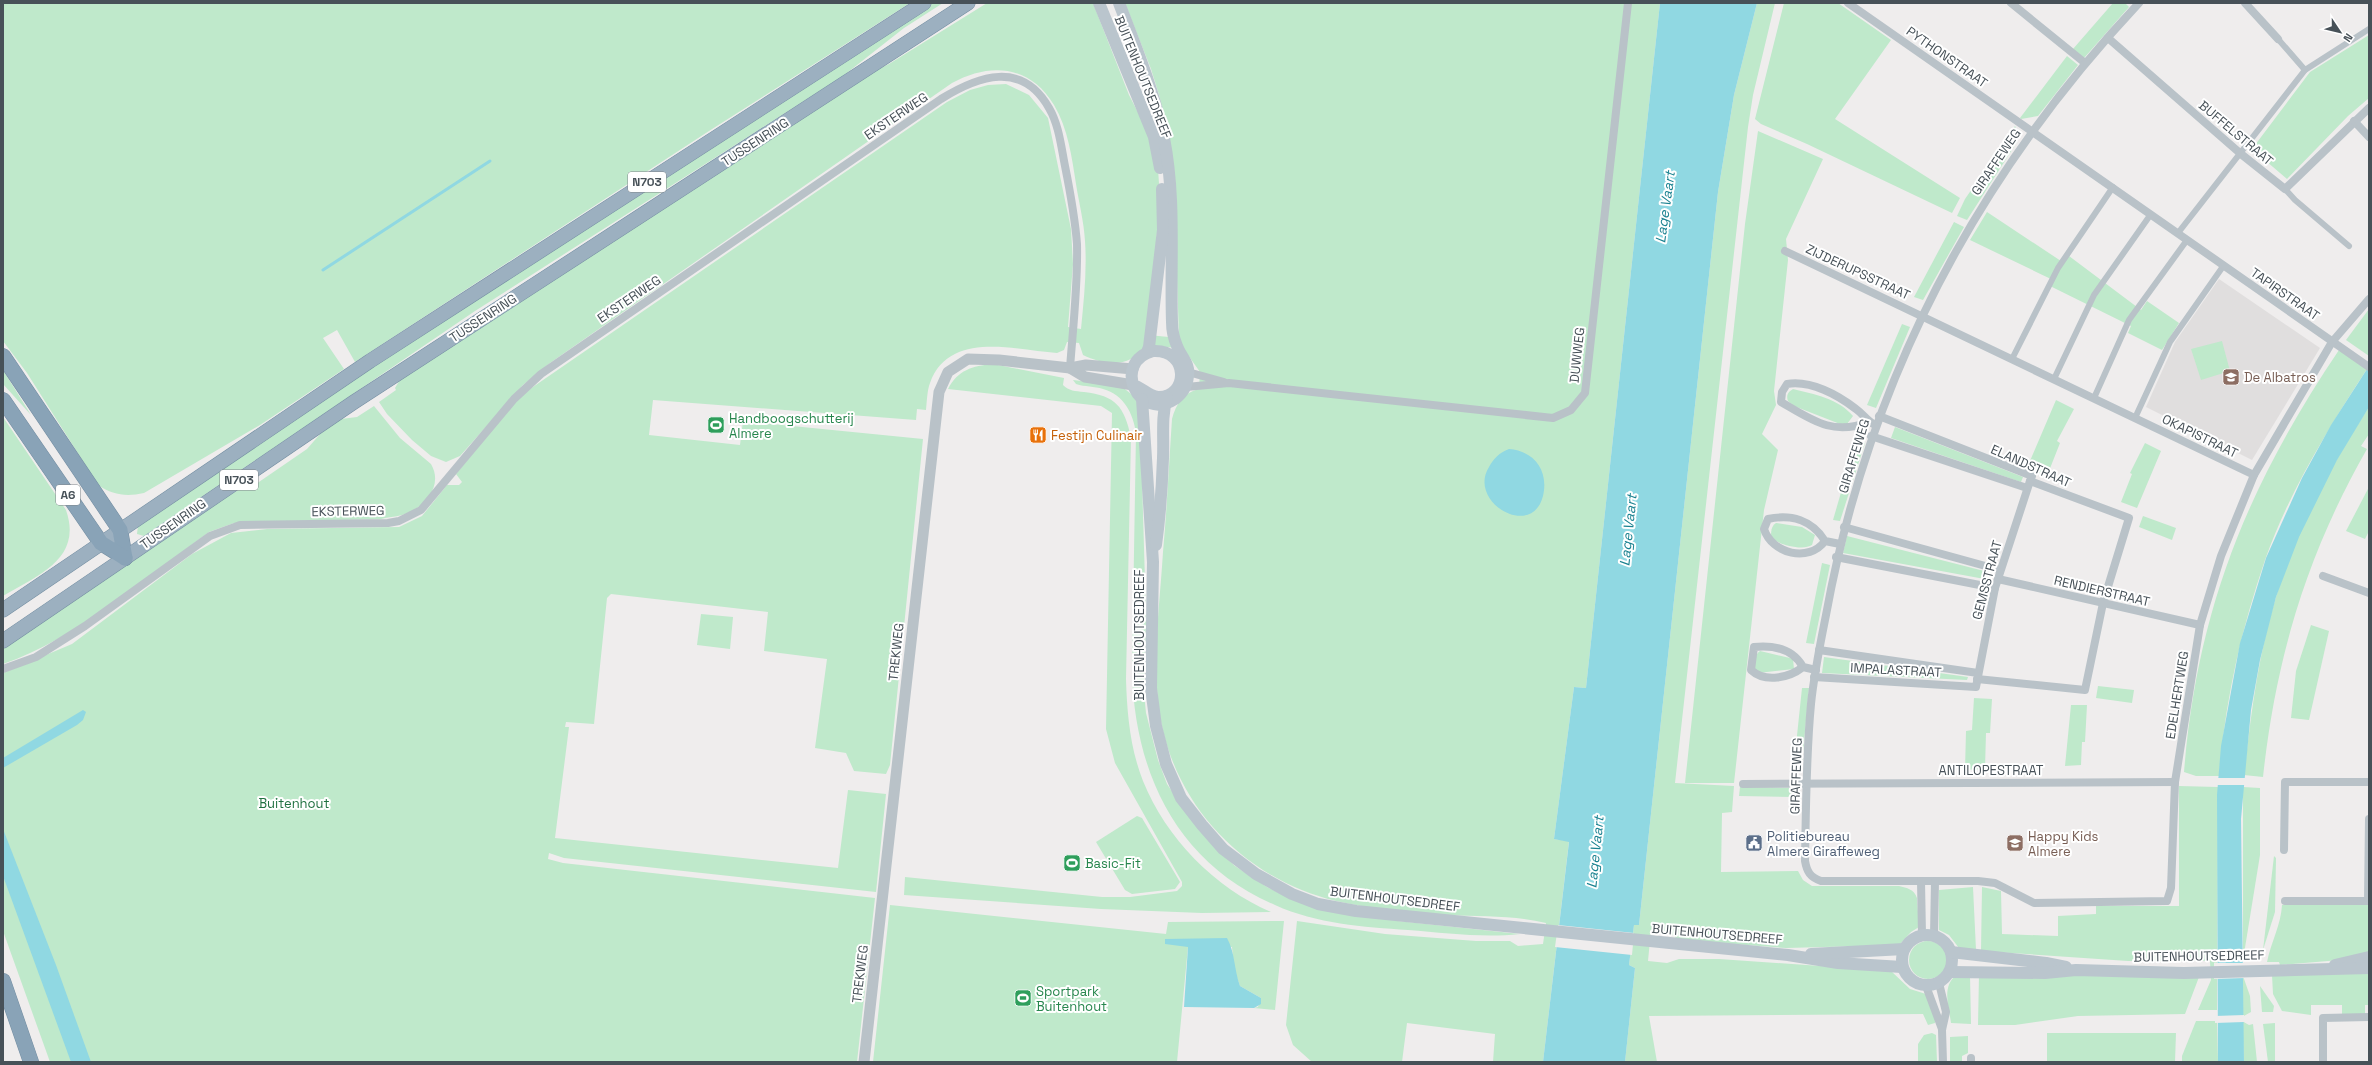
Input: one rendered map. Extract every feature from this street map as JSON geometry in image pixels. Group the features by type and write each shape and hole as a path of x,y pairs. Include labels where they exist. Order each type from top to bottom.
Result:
{"highway":[{"name":"TUSSENRING","path":"3,610 370,361 924,3"},
{"name":"TUSSENRING","path":"3,640 354,402 968,3"},
{"name":"A6","path":"3,356 120,530 125,558"},
{"name":"A6","path":"3,400 101,543 125,558"},
{"path":"3,981 31,1062"}],"main road":[{"name":"BUITENHOUTSEDREEF","path":"1099,3 1147,117 1164,165"},
{"name":"BUITENHOUTSEDREEF","path":"1119,3 1157,106 1173,240 1172,324 1175,353"},
{"name":"BUITENHOUTSEDREEF","path":"1147,352 1149,347 1163,230 1166,186"},
{"path":"1159,350 1175,353 1186,362 1186,387 1168,399 1155,404 1142,399 1133,385 1133,369 1138,359 1147,352 1159,350"},
{"path":"1168,399 1178,386 1185,370"},
{"path":"1133,385 1140,387 1155,396 1168,399"},
{"name":"BUITENHOUTSEDREEF","path":"1142,399 1153,562 1151,688 1156,726 1166,764 1181,798 1223,849 1256,874 1292,894 1318,904 1356,911 1788,955 1838,963 1902,968"},
{"name":"BUITENHOUTSEDREEF","path":"1153,562 1161,508 1163,456 1168,399"},
{"path":"1922,935 1934,936 1942,939 1951,952 1952,961 1950,972 1939,983 1926,986 1916,984 1907,977 1902,968 1901,958 1904,949 1908,942 1922,935"},
{"name":"BUITENHOUTSEDREEF","path":"1788,955 1904,949"},
{"name":"BUITENHOUTSEDREEF","path":"1951,952 2046,963 2076,970"},
{"name":"BUITENHOUTSEDREEF","path":"2322,968 2369,957"},
{"name":"BUITENHOUTSEDREEF","path":"1950,972 2046,973 2076,970 2184,973 2322,968 2369,968"}],"street":[{"name":"DUWWEG","path":"1185,370 1229,383 1553,418 1571,410 1585,393 1628,3"},
{"name":"PYTHONSTRAAT","path":"1848,3 2031,132"},
{"path":"2011,3 2085,63"},
{"path":"2245,3 2305,70"},
{"name":"GIRAFFEWEG","path":"1921,881 1821,881 1812,878 1807,871 1805,860 1811,704 1836,556 1872,436 1872,423 1879,416 1921,316 1981,206 2031,132 2085,63 2137,4"},
{"path":"2178,234 2305,70 2369,30"},
{"name":"BUFFELSTRAAT","path":"2108,38 2241,154 2285,189 2295,200 2349,246"},
{"name":"EKSTERWEG","path":"3,669 36,657 85,626 210,536 240,525 388,523 399,521 421,510 514,399 541,374 942,99 962,86 984,78 1010,77 1031,88 1048,107 1058,130 1070,190 1076,244 1076,290 1070,368"},
{"path":"2285,189 2369,108"},
{"path":"2354,121 2369,137"},
{"name":"TAPIRSTRAAT","path":"2031,132 2113,187 2332,342 2367,365"},
{"path":"2012,359 2058,268 2113,187"},
{"path":"2054,379 2094,295 2151,214"},
{"path":"2094,398 2129,320 2187,240"},
{"name":"ZIJDERUPSSTRAAT","path":"1785,251 1921,316"},
{"path":"2135,418 2170,342 2224,265"},
{"name":"EDELHERTWEG","path":"1921,881 1995,883 2034,903 2167,901 2171,888 2175,782 2200,625 2221,556 2254,475 2332,342 2369,298"},
{"name":"OKAPISTRAAT","path":"1921,316 2254,475"},
{"name":"TREKWEG","path":"864,1062 939,392 948,372 968,359 999,360 1070,368 1086,365 1133,369"},
{"name":"TREKWEG","path":"1070,368 1085,377 1133,385"},
{"name":"DUWWEG","path":"1186,387 1229,383"},
{"path":"1794,383 1818,388 1842,399 1872,423 1842,429 1814,421 1781,402 1782,392 1787,384 1794,383"},
{"name":"ELANDSTRAAT","path":"1879,416 2032,476 2028,485"},
{"name":"ELANDSTRAAT","path":"1872,436 2129,518 2103,603"},
{"name":"GEMSSTRAAT","path":"1977,680 1995,588 2028,485"},
{"path":"1825,540 1819,548 1807,554 1791,553 1774,544 1766,537 1764,529 1768,519 1778,517 1794,519 1806,522 1818,529 1825,540 1840,544"},
{"path":"1844,527 2000,570"},
{"path":"1836,556 1995,588"},
{"path":"2323,576 2369,593"},
{"name":"RENDIERSTRAAT","path":"1998,579 2200,625"},
{"name":"IMPALASTRAAT","path":"1803,667 1815,674 1977,680 2084,690 2103,603"},
{"path":"1768,646 1787,651 1799,658 1803,667 1794,674 1773,678 1759,677 1751,670 1754,647 1768,646"},
{"name":"IMPALASTRAAT","path":"1819,650 1977,680"},
{"name":"ANTILOPESTRAAT","path":"1743,784 1807,785 2175,782"},
{"path":"2284,850 2285,782 2369,782"},
{"path":"2285,901 2368,901 2369,819"},
{"path":"1921,881 1922,935"},
{"path":"1934,936 1935,881"},
{"path":"1939,983 1946,1012 1942,1030 1943,1062"},
{"path":"1926,986 1942,1030"},
{"path":"2323,1062 2323,1018 2369,1017"}],"shaded area":[{"name":"De Albatros","path":"2219,279 2320,348 2252,460 2146,407 2175,342"}],"green space":[{"path":"3,3 910,3 709,131 355,362 337,330 323,338 344,369 260,425 144,493 125,495 114,493 98,485 27,373 3,341"},
{"path":"929,3 943,3 904,28 843,76 475,311 144,536 137,534 138,525 164,504"},
{"name":"Buitenhout","path":"987,3 1093,3 1129,95 1150,136 1158,169 1160,198 1148,335 1179,338 1176,246 1160,98 1151,69 1125,3 1660,3 1586,688 1574,687 1554,839 1569,841 1543,1062 1493,1062 1495,1034 1407,1023 1402,1062 1312,1062 1293,1045 1286,1025 1297,921 1385,934 1476,941 1510,941 1518,946 1543,944 1546,923 1510,917 1406,912 1336,901 1301,890 1270,874 1241,854 1215,830 1194,802 1177,771 1165,737 1158,701 1156,664 1172,419 1178,404 1184,396 1199,389 1200,372 1183,348 1144,346 1132,359 1125,362 1108,363 1083,355 1079,343 1067,342 1064,350 1057,353 1004,347 985,347 968,349 952,356 939,366 929,386 926,410 917,409 916,420 653,400 649,435 740,445 743,421 923,439 890,765 886,774 854,771 846,753 815,748 827,659 764,651 768,612 611,594 607,598 594,724 566,722 565,727 569,727 555,838 838,868 848,790 886,794 876,892 564,858 549,853 548,859 563,863 875,898 857,1062 50,1062 3,931 3,673 72,644 192,554 231,533 267,529 399,527 422,516 447,485 459,485 462,482 456,474 513,404 530,389 947,102 970,90 988,85 1006,84 1029,95 1048,118 1071,229 1073,264 1068,327 1081,329 1086,252 1083,220 1071,154 1063,123 1054,105 1044,92 1033,82 1021,75 1008,71 995,70 966,76 952,83 550,363 523,385 460,456 446,462 431,456 412,440 387,414 379,402 396,390 395,388 401,378 864,76 889,64"},
{"path":"1757,3 1775,3 1753,95 1748,127 1675,783 1734,786 1732,812 1722,813 1721,872 1798,871 1803,880 1812,886 1905,887 1910,889 1916,895 1919,927 1911,932 1899,945 1786,948 1678,940 1673,935 1651,930 1648,961 1667,963 1679,959 1719,959 1891,971 1910,989 1926,994 1935,1013 1935,1023 1928,1025 1923,1014 1649,1016 1657,1062 1625,1062 1635,968 1629,965 1634,925 1639,925 1718,192 1734,95"},
{"path":"1784,3 1838,3 1891,40 1835,119 1960,198 1952,213 1807,144 1761,124 1755,119"},
{"path":"2113,3 2125,3 2129,7 2084,58 2073,49"},
{"path":"2369,35 2369,98 2348,116 2287,179 2252,149 2310,72"},
{"path":"2067,56 2078,65 2038,116 2021,119 2020,118"},
{"path":"2015,126 2018,133 2017,142 1967,220 1957,216 1965,199"},
{"path":"1758,131 1823,159 1786,239 1788,260 1774,391 1776,405 1762,434 1778,450 1764,510 1734,783 1685,783 1745,224"},
{"path":"1987,212 2064,263 2069,256 2141,310 2147,301 2179,323 2162,350 2128,333 2131,326 2050,286 2053,280 1970,240"},
{"path":"1954,222 1964,227 1923,300 1914,297"},
{"path":"2369,309 2369,356 2346,340"},
{"path":"1902,324 1910,327 1876,408 1867,405"},
{"path":"2222,341 2230,371 2201,380 2191,349"},
{"path":"2339,350 2367,369 2310,462 2286,510 2265,560 2241,639 2235,666 2225,720 2219,776 2196,776 2184,772 2191,713 2201,656 2215,602 2232,550 2253,500 2278,450 2307,400"},
{"path":"993,364 1064,378 1063,385 1065,387 1070,390 1104,396 1117,404 1125,417 1131,437 1126,692 1128,718 1135,756 1143,781 1153,802 1179,841 1212,875 1250,902 1271,912 1202,913 1101,909 904,895 905,877 1102,897 1130,897 1177,891 1182,886 1182,882 1115,763 1106,729 1112,413 1101,406 948,389 956,377 966,370"},
{"path":"3,370 31,415 3,384"},
{"path":"1073,380 1121,386 1135,397 1140,411 1146,616 1144,693 1146,713 1158,760 1167,784 1183,808 1224,856 1235,866 1267,887 1291,899 1398,921 1520,934 1450,934 1374,928 1340,924 1307,916 1275,905 1241,887 1212,865 1187,840 1168,811 1153,779 1142,746 1135,710 1132,672 1135,426 1130,412 1122,400 1117,396 1103,389 1076,384"},
{"path":"1793,389 1818,395 1833,401 1841,405 1853,416 1847,424 1840,424 1794,406 1788,401 1787,397"},
{"path":"2056,400 2074,409 2057,441 2060,443 2047,476 2027,468"},
{"path":"374,406 400,438 431,464 435,480 433,488 430,496 418,508 402,515 381,519 234,523 209,532 110,606 84,623 30,653 3,664 3,649 227,496 254,482 256,484 307,449 321,433 341,419 357,417"},
{"path":"2369,407 2369,434 2361,446 2367,449 2327,528 2297,607 2276,690 2263,777 2244,775 2252,708 2264,641 2284,572 2304,523 2328,475"},
{"path":"3,417 66,510 70,527 68,541 63,553 54,564 30,581 3,596"},
{"path":"1895,427 2023,477 2021,482 1891,438"},
{"path":"1856,441 1865,443 1840,521 1833,520"},
{"path":"2145,443 2161,451 2137,508 2121,502 2132,474 2130,473"},
{"path":"2369,487 2369,531 2365,539 2346,531"},
{"path":"2143,516 2176,528 2172,540 2139,527"},
{"path":"1776,523 1802,527 1815,535 1812,545 1808,547 1797,547 1785,545 1774,540 1771,537 1771,533 1772,527"},
{"path":"1847,536 1992,573 1990,580 1843,553"},
{"path":"1822,563 1830,565 1814,644 1806,643"},
{"path":"701,614 733,617 730,649 697,645"},
{"path":"2311,625 2329,631 2309,720 2291,718 2296,671"},
{"path":"1760,651 1793,659 1794,669 1758,673 1755,670 1755,662"},
{"path":"1824,657 1968,677 1967,680 1822,673"},
{"path":"2098,686 2134,690 2132,703 2096,698"},
{"path":"1802,688 1809,688 1802,764 1794,764"},
{"path":"1974,698 1992,699 1990,733 1986,733 1985,769 1965,770 1966,731 1972,730"},
{"path":"2071,705 2087,705 2085,742 2082,742 2081,765 2065,766"},
{"path":"2179,786 2218,787 2217,1010 2198,1010 2211,980 2210,961 2128,961 1981,951 1982,887 2001,891 2002,934 2058,936 2058,916 2096,914 2096,906 2179,906"},
{"path":"1740,787 1791,788 1792,797 1739,796"},
{"path":"2243,787 2260,788 2260,855 2243,960"},
{"path":"1137,816 1142,818 1180,882 1175,889 1132,894 1125,890 1096,842"},
{"path":"2274,856 2276,858 2275,912 2263,950"},
{"path":"1973,887 1976,950 1959,948 1949,935 1939,930 1939,890"},
{"path":"2369,904 2369,953 2340,960 2280,965 2279,962 2267,962 2280,920 2282,905"},
{"name":"Sportpark Buitenhout","path":"890,905 1166,934 1168,922 1284,921 1275,1010 1254,1008 1258,1007 1261,998 1240,986 1234,970 1232,947 1188,947 1177,1062 873,1062"},
{"path":"1924,941 1932,941 1942,946 1946,953 1946,967 1942,974 1932,979 1924,979 1914,974 1912,971 1909,964 1909,956 1914,946 1917,944"},
{"path":"2369,973 2369,1005 2365,1005 2365,1015 2342,1015 2342,1005 2311,1005 2311,1015 2282,1011 2273,994 2272,975"},
{"path":"1957,975 1970,975 1971,1024 1951,1023 1947,997 1949,985 1952,979"},
{"path":"1979,975 2199,977 2185,1014 2078,1016 2015,1025 1978,1025"},
{"path":"2243,976 2250,996 2251,1012 2242,1017"},
{"path":"2260,986 2274,1006 2273,1012 2262,1012"},
{"path":"2196,1021 2217,1021 2218,1062 2182,1062 2182,1056"},
{"path":"2242,1021 2249,1025 2253,1024 2257,1062 2244,1062"},
{"path":"2275,1023 2275,1062 2268,1062 2263,1024"},
{"path":"1932,1033 1936,1035 1937,1062 1918,1062 1918,1044 1924,1035"},
{"path":"2047,1033 2176,1033 2175,1062 2047,1062"},
{"path":"1968,1036 1968,1053 1962,1056 1962,1062 1950,1062 1950,1037"}],"water":[{"name":"Lage Vaart","path":"1660,3 1757,3 1734,95 1718,192 1639,925 1634,925 1629,965 1635,968 1625,1062 1543,1062 1569,842 1554,839 1574,687 1586,688"},
{"path":"2369,366 2369,407 2337,460 2299,537 2276,597 2260,660 2251,710 2241,819 2244,1062 2218,1062 2217,795 2221,746 2240,643 2266,558 2302,478 2331,425"},
{"path":"1509,449 1526,454 1532,458 1538,464 1544,478 1543,496 1537,509 1527,515 1515,515 1504,511 1494,503 1487,492 1485,480 1489,467 1497,456"},
{"path":"83,710 86,712 83,720 77,725 3,768 3,758"},
{"path":"3,829 56,965 91,1062 71,1062 3,876"},
{"path":"1227,938 1232,949 1240,986 1261,998 1261,1004 1254,1008 1184,1007 1188,947 1165,944 1165,939"}],"pier":[{"path":"2217,778 2246,778 2245,785 2216,785"},
{"path":"1558,925 1634,933 1632,955 1555,947"},
{"path":"2214,963 2245,963 2245,978 2214,979"},
{"path":"2244,1015 2244,1022 2215,1023 2215,1016"}],"waterway":[{"path":"323,270 490,161"}],"place":[{"name":"De Albatros","path":"2231,377"},
{"name":"Handboogschutterij Almere","path":"716,425"},
{"name":"Festijn Culinair","path":"1038,435"},
{"name":"Politiebureau Almere Giraffeweg","path":"1754,843"},
{"name":"Happy Kids Almere","path":"2015,843"},
{"name":"Basic-Fit","path":"1072,863"},
{"name":"Sportpark Buitenhout","path":"1023,998"}]}
